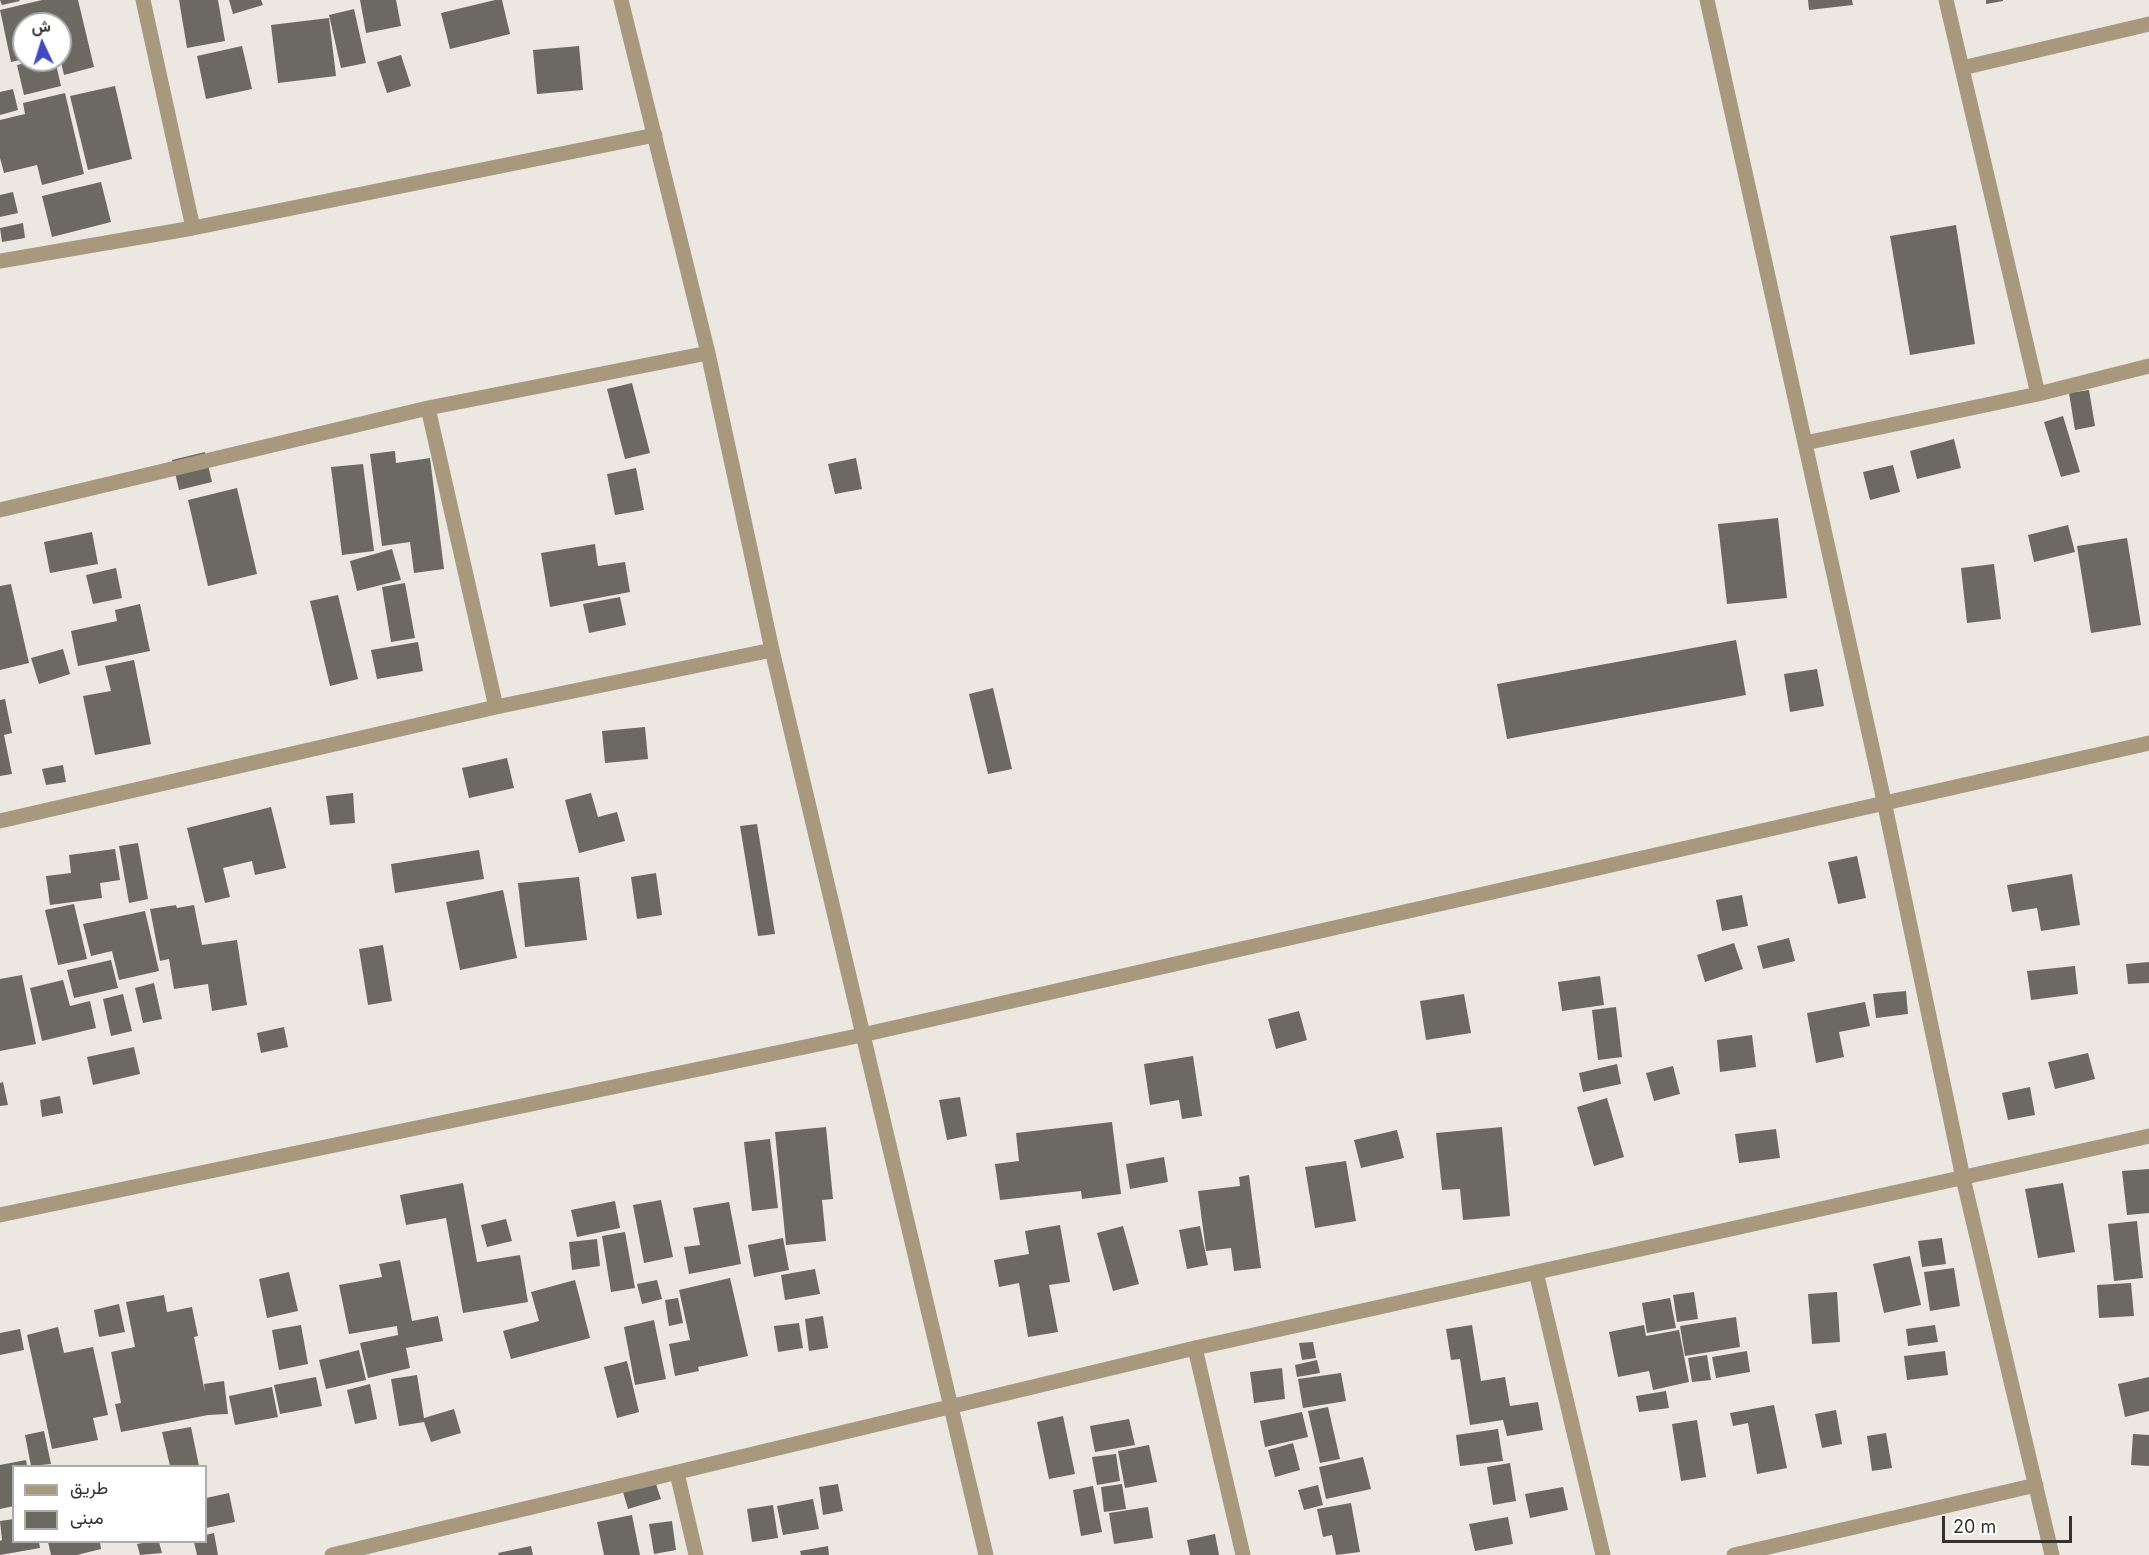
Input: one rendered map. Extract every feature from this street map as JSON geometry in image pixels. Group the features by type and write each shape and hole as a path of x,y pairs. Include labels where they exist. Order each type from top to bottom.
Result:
{"street":[{"path":"143,0 193,228"},
{"path":"621,0 708,353 772,651 986,1555"},
{"path":"1707,0 1884,801 1963,1178 2052,1555"},
{"path":"1946,0 2038,394"},
{"path":"1962,68 2149,24"},
{"path":"0,261 193,228 655,135"},
{"path":"0,510 428,408 708,353"},
{"path":"1805,443 2038,394 2149,366"},
{"path":"428,408 496,707"},
{"path":"0,821 496,707 772,651"},
{"path":"0,1215 862,1035 1884,801 2149,743"},
{"path":"332,1555 1195,1348 2149,1137"},
{"path":"1536,1272 1603,1555"},
{"path":"1195,1348 1243,1555"},
{"path":"677,1473 696,1555"},
{"path":"1734,1555 2036,1485"}],"building":[{"path":"0,0 19,0 20,1 2,5"},
{"path":"42,0 78,0 94,67 64,75 63,72 72,72 72,12 12,12 11,62 0,10"},
{"path":"179,0 218,0 225,41 187,48"},
{"path":"229,0 261,0 263,5 233,14"},
{"path":"360,0 396,0 401,26 366,33"},
{"path":"502,0 510,34 450,49 441,13"},
{"path":"1808,0 1852,0 1853,5 1809,10"},
{"path":"1986,0 2003,0 2003,1 1986,4"},
{"path":"354,9 366,63 341,68 329,15"},
{"path":"329,18 336,76 278,83 271,25"},
{"path":"242,46 252,89 206,99 197,56"},
{"path":"579,46 583,90 537,94 533,50"},
{"path":"401,55 411,86 387,93 377,62"},
{"path":"19,72 58,72 61,86 24,95"},
{"path":"115,86 132,159 88,170 70,96"},
{"path":"13,89 18,110 0,115 0,92"},
{"path":"65,93 84,174 42,185 37,165 4,173 0,158 0,120 25,114 23,103"},
{"path":"101,182 111,222 52,237 42,196"},
{"path":"13,192 18,213 0,217 0,195"},
{"path":"23,223 25,238 2,242 0,228"},
{"path":"1956,225 1975,344 1910,355 1890,236"},
{"path":"632,383 650,453 625,459 607,389"},
{"path":"2089,390 2095,426 2075,430 2069,393"},
{"path":"2063,416 2080,472 2061,477 2044,422"},
{"path":"1954,439 1961,468 1917,479 1910,451"},
{"path":"395,451 396,463 430,458 444,569 414,573 410,542 382,546 370,454"},
{"path":"205,452 212,482 179,490 172,460"},
{"path":"856,458 862,489 835,494 828,464"},
{"path":"363,464 374,551 342,555 331,467"},
{"path":"1893,465 1900,492 1870,500 1863,472"},
{"path":"636,468 644,510 615,515 607,474"},
{"path":"237,488 257,574 208,586 188,500"},
{"path":"1778,518 1787,598 1727,604 1718,524"},
{"path":"2068,525 2075,552 2034,562 2028,535"},
{"path":"92,532 98,564 50,573 44,542"},
{"path":"2127,538 2141,625 2091,633 2077,546"},
{"path":"595,544 598,566 625,562 630,592 550,607 541,553"},
{"path":"392,549 401,580 357,591 350,561"},
{"path":"1994,564 2001,619 1967,623 1961,568"},
{"path":"116,568 122,598 93,604 86,575"},
{"path":"405,583 415,638 391,642 382,587"},
{"path":"11,584 29,663 0,670 0,586"},
{"path":"338,595 358,679 330,686 310,601"},
{"path":"620,597 626,625 589,633 583,604"},
{"path":"140,604 150,651 78,666 71,631 117,621 115,610"},
{"path":"1736,640 1746,695 1507,739 1497,684"},
{"path":"418,642 423,671 377,679 371,650"},
{"path":"63,649 70,674 39,684 31,658"},
{"path":"134,660 151,744 95,755 83,696 111,691 105,666"},
{"path":"1817,669 1824,706 1790,712 1784,674"},
{"path":"993,688 1012,769 988,774 969,694"},
{"path":"5,699 12,733 4,735 12,774 0,776 0,700"},
{"path":"645,727 648,759 605,763 602,731"},
{"path":"507,758 514,788 469,798 462,768"},
{"path":"63,765 66,782 46,785 42,769"},
{"path":"353,793 355,823 330,825 326,796"},
{"path":"591,793 598,817 617,812 625,841 579,853 565,800"},
{"path":"271,807 286,868 255,875 252,861 223,868 230,897 205,903 187,828"},
{"path":"757,824 775,934 758,936 740,826"},
{"path":"138,843 148,899 129,903 119,846"},
{"path":"115,849 120,880 100,883 102,898 50,905 46,876 71,873 69,855"},
{"path":"479,850 484,879 395,893 391,864"},
{"path":"1857,856 1866,898 1838,904 1828,862"},
{"path":"656,873 662,915 637,919 631,877"},
{"path":"2072,874 2080,925 2041,931 2037,908 2012,912 2007,885"},
{"path":"579,877 587,940 525,947 518,883"},
{"path":"503,890 517,958 460,970 446,902"},
{"path":"1742,895 1748,926 1722,931 1716,900"},
{"path":"74,904 87,959 58,965 45,910"},
{"path":"176,905 177,908 194,905 202,945 237,940 247,1005 212,1011 208,984 174,989 169,959 160,961 150,909"},
{"path":"145,911 159,971 119,980 112,951 91,956 83,924"},
{"path":"1789,938 1795,961 1763,969 1757,946"},
{"path":"1734,943 1743,969 1705,982 1697,955"},
{"path":"383,945 392,1001 368,1005 359,949"},
{"path":"111,960 118,988 74,998 67,970"},
{"path":"2149,962 2149,983 2128,984 2126,964"},
{"path":"2075,966 2078,994 2031,1000 2027,971"},
{"path":"22,975 36,1044 0,1051 0,979"},
{"path":"1600,976 1604,1005 1562,1011 1558,982"},
{"path":"63,980 70,1006 90,1001 96,1028 42,1041 30,988"},
{"path":"154,983 162,1019 143,1023 135,988"},
{"path":"1906,991 1908,1014 1876,1018 1873,994"},
{"path":"123,994 132,1031 111,1036 103,999"},
{"path":"1464,994 1471,1033 1426,1040 1420,1001"},
{"path":"1865,1002 1870,1026 1839,1032 1844,1057 1816,1063 1807,1013"},
{"path":"1616,1007 1622,1057 1598,1060 1592,1010"},
{"path":"1299,1011 1307,1040 1276,1049 1268,1019"},
{"path":"284,1027 288,1047 261,1053 257,1033"},
{"path":"1752,1035 1756,1067 1720,1072 1717,1040"},
{"path":"134,1047 140,1074 93,1085 87,1057"},
{"path":"2088,1053 2095,1079 2055,1089 2048,1062"},
{"path":"1193,1056 1202,1116 1182,1119 1179,1100 1150,1105 1144,1064"},
{"path":"1617,1064 1621,1084 1583,1092 1579,1073"},
{"path":"1673,1066 1680,1094 1654,1101 1646,1073"},
{"path":"3,1082 8,1105 0,1106 0,1083"},
{"path":"2030,1087 2035,1115 2008,1120 2002,1093"},
{"path":"60,1096 63,1113 42,1117 40,1100"},
{"path":"960,1097 967,1136 947,1140 939,1100"},
{"path":"1607,1098 1624,1157 1594,1166 1577,1107"},
{"path":"1112,1122 1121,1194 1082,1199 1081,1191 1000,1200 995,1164 1019,1161 1016,1133"},
{"path":"826,1127 833,1199 822,1200 826,1241 786,1245 775,1132"},
{"path":"1502,1127 1510,1216 1463,1220 1460,1189 1442,1190 1436,1133"},
{"path":"1776,1129 1780,1158 1739,1163 1735,1134"},
{"path":"1397,1130 1404,1158 1361,1168 1354,1140"},
{"path":"770,1139 778,1208 752,1211 744,1142"},
{"path":"1164,1157 1168,1182 1130,1189 1126,1164"},
{"path":"1346,1161 1356,1221 1315,1228 1305,1167"},
{"path":"2149,1169 2149,1213 2127,1215 2122,1171"},
{"path":"1249,1175 1261,1268 1234,1271 1231,1248 1206,1251 1198,1191 1240,1186 1239,1177"},
{"path":"463,1183 477,1262 520,1255 528,1302 463,1313 446,1218 406,1225 400,1195"},
{"path":"2063,1183 2075,1252 2038,1258 2025,1189"},
{"path":"661,1200 673,1257 644,1263 633,1205"},
{"path":"615,1201 620,1228 577,1237 571,1210"},
{"path":"729,1202 741,1264 689,1274 684,1247 700,1245 693,1208"},
{"path":"506,1219 512,1241 487,1247 481,1225"},
{"path":"2137,1221 2143,1278 2114,1281 2108,1224"},
{"path":"1060,1225 1070,1282 1049,1285 1058,1332 1028,1337 1019,1283 999,1287 994,1260 1029,1254 1025,1231"},
{"path":"1123,1226 1139,1284 1113,1291 1097,1233"},
{"path":"1200,1226 1208,1265 1187,1269 1179,1230"},
{"path":"625,1232 635,1288 611,1292 602,1236"},
{"path":"783,1238 789,1270 754,1277 748,1245"},
{"path":"1942,1238 1946,1264 1922,1267 1918,1241"},
{"path":"597,1239 600,1266 572,1270 569,1242"},
{"path":"1910,1256 1921,1305 1884,1313 1873,1264"},
{"path":"400,1260 412,1321 438,1316 443,1341 406,1348 410,1368 368,1378 360,1343 398,1335 397,1326 349,1334 339,1285 382,1277 379,1264"},
{"path":"1954,1268 1960,1306 1930,1311 1924,1272"},
{"path":"815,1269 820,1294 785,1300 781,1275"},
{"path":"289,1272 298,1311 267,1318 259,1279"},
{"path":"730,1278 748,1356 698,1367 699,1371 675,1376 669,1344 690,1340 679,1290"},
{"path":"575,1280 590,1338 511,1359 503,1331 539,1321 531,1292"},
{"path":"657,1280 662,1299 642,1304 637,1284"},
{"path":"2131,1283 2134,1316 2099,1318 2097,1285"},
{"path":"1694,1292 1698,1319 1677,1322 1673,1295"},
{"path":"1837,1292 1840,1342 1812,1344 1808,1294"},
{"path":"164,1295 167,1312 192,1307 198,1336 194,1337 205,1393 204,1384 224,1381 228,1414 208,1415 121,1432 115,1404 121,1403 111,1352 135,1347 126,1302"},
{"path":"678,1298 683,1323 669,1326 665,1300"},
{"path":"1670,1298 1676,1328 1647,1333 1642,1303"},
{"path":"119,1304 125,1332 99,1337 94,1310"},
{"path":"823,1316 828,1348 809,1351 805,1319"},
{"path":"1736,1317 1740,1347 1685,1356 1680,1326"},
{"path":"654,1320 666,1379 635,1385 624,1327"},
{"path":"799,1323 803,1348 778,1352 774,1326"},
{"path":"301,1325 308,1364 279,1370 272,1330"},
{"path":"1472,1325 1481,1381 1505,1377 1510,1406 1538,1402 1543,1430 1507,1436 1503,1420 1470,1425 1460,1359 1451,1360 1446,1329"},
{"path":"1644,1325 1646,1336 1679,1330 1689,1382 1653,1390 1649,1371 1618,1377 1609,1332"},
{"path":"1935,1325 1938,1342 1908,1346 1906,1329"},
{"path":"58,1327 64,1353 93,1347 108,1415 93,1418 98,1440 52,1449 27,1335"},
{"path":"20,1329 24,1350 0,1355 0,1333"},
{"path":"1313,1342 1316,1358 1302,1360 1299,1343"},
{"path":"359,1350 366,1380 326,1389 319,1360"},
{"path":"1747,1351 1750,1372 1716,1378 1712,1357"},
{"path":"1945,1351 1948,1375 1907,1380 1904,1356"},
{"path":"1707,1355 1711,1380 1692,1382 1688,1358"},
{"path":"1317,1360 1320,1373 1297,1377 1295,1365"},
{"path":"627,1361 639,1412 617,1418 604,1367"},
{"path":"1282,1368 1285,1399 1254,1403 1250,1372"},
{"path":"1341,1373 1346,1401 1303,1408 1298,1379"},
{"path":"417,1375 424,1418 454,1409 461,1433 431,1442 424,1422 399,1426 391,1379"},
{"path":"316,1377 322,1406 280,1414 274,1385"},
{"path":"2149,1377 2149,1411 2125,1417 2118,1384"},
{"path":"370,1384 377,1419 355,1424 347,1390"},
{"path":"272,1387 278,1417 235,1425 229,1396"},
{"path":"1666,1391 1669,1408 1639,1412 1636,1396"},
{"path":"1774,1405 1787,1468 1757,1474 1748,1423 1733,1426 1730,1413"},
{"path":"1328,1407 1340,1459 1320,1463 1308,1411"},
{"path":"1836,1410 1842,1444 1822,1448 1815,1414"},
{"path":"1302,1412 1308,1437 1265,1447 1260,1421"},
{"path":"1063,1416 1075,1474 1049,1479 1037,1422"},
{"path":"1129,1419 1135,1445 1095,1452 1090,1426"},
{"path":"1697,1420 1706,1477 1681,1481 1672,1424"},
{"path":"191,1427 199,1465 170,1465 162,1432"},
{"path":"1498,1429 1503,1461 1460,1466 1456,1435"},
{"path":"44,1431 51,1464 31,1465 25,1435"},
{"path":"1886,1433 1892,1468 1872,1471 1867,1436"},
{"path":"2133,1434 2149,1435 2149,1466 2131,1465"},
{"path":"1293,1443 1300,1470 1275,1477 1268,1450"},
{"path":"1149,1445 1157,1482 1125,1488 1118,1451"},
{"path":"1116,1454 1120,1481 1097,1485 1092,1457"},
{"path":"1363,1457 1371,1489 1326,1499 1319,1467"},
{"path":"26,1460 27,1465 12,1465 12,1506 0,1509 0,1465"},
{"path":"1510,1463 1516,1501 1493,1505 1487,1467"},
{"path":"656,1484 661,1499 628,1509 623,1492"},
{"path":"838,1484 843,1511 823,1515 819,1487"},
{"path":"1122,1484 1126,1509 1104,1512 1101,1487"},
{"path":"1318,1485 1323,1505 1304,1510 1298,1490"},
{"path":"1093,1486 1102,1532 1081,1536 1073,1490"},
{"path":"1563,1487 1568,1510 1530,1518 1525,1494"},
{"path":"229,1493 235,1522 207,1528 207,1498"},
{"path":"813,1499 819,1529 783,1535 777,1506"},
{"path":"1351,1503 1360,1552 1336,1555 1332,1535 1323,1537 1317,1509"},
{"path":"773,1505 778,1538 752,1542 747,1509"},
{"path":"1148,1507 1153,1538 1114,1544 1109,1513"},
{"path":"632,1515 640,1555 604,1555 597,1522"},
{"path":"1508,1517 1513,1544 1475,1551 1469,1524"},
{"path":"12,1519 12,1543 39,1543 40,1548 0,1555 0,1541 2,1540 0,1521"},
{"path":"672,1521 676,1550 654,1554 649,1524"},
{"path":"214,1533 218,1555 197,1555 194,1543 207,1543 207,1535"},
{"path":"1215,1534 1219,1555 1190,1555 1187,1540"},
{"path":"48,1543 100,1543 101,1549 77,1555 51,1555"},
{"path":"159,1543 162,1553 140,1555 137,1544"},
{"path":"531,1546 533,1555 499,1555 498,1553"},
{"path":"828,1546 829,1555 801,1555 800,1551"}]}
